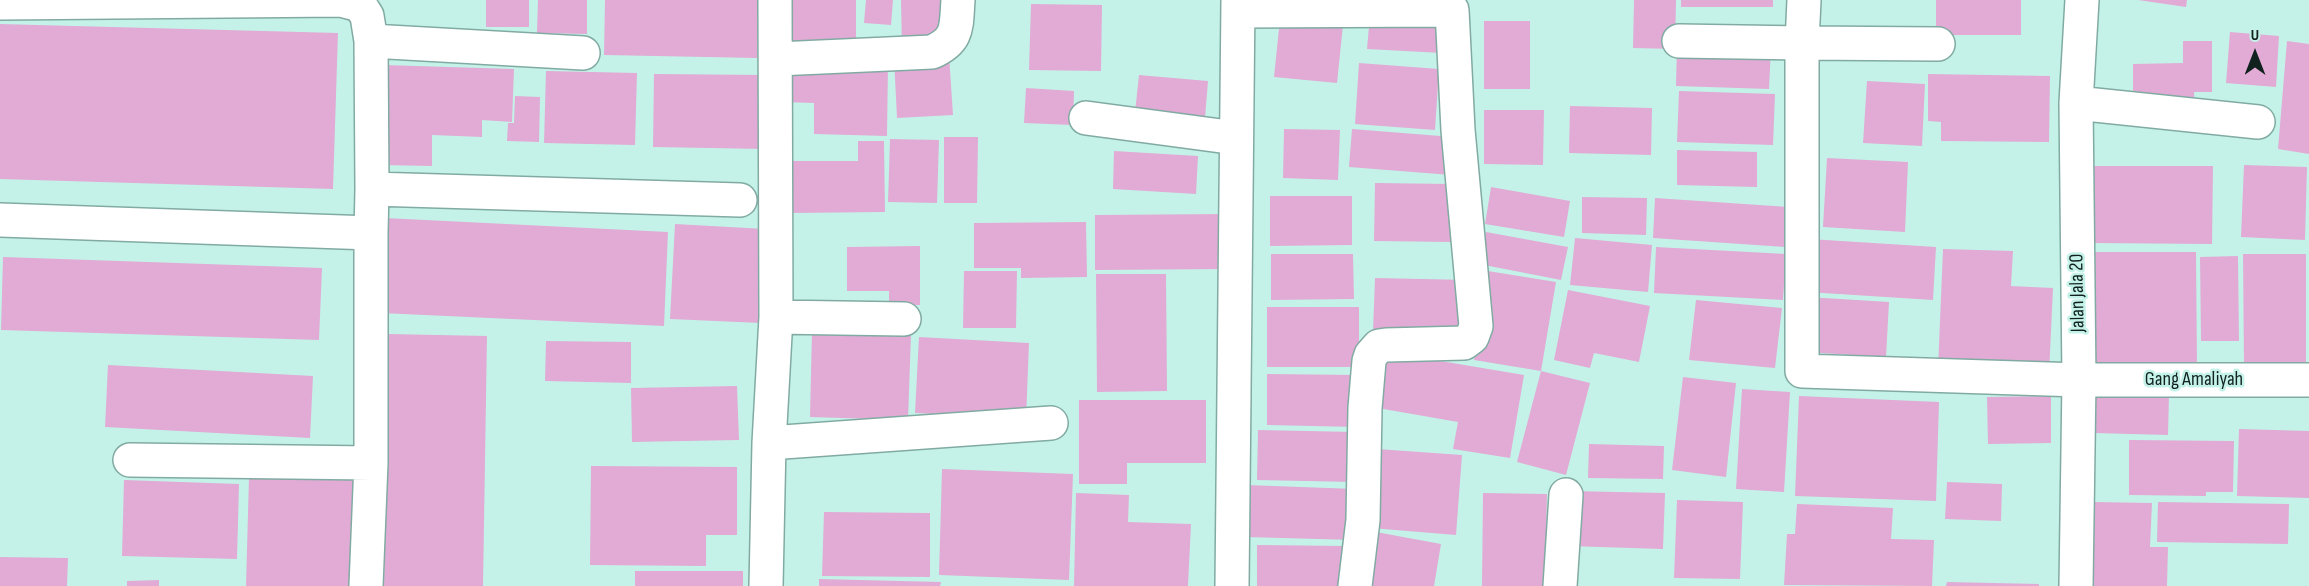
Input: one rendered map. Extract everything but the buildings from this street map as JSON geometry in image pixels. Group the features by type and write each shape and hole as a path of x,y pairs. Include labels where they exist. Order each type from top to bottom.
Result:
{"street":[{"path":"0,3 341,0 360,5 367,16 371,41 372,189 370,233 371,463 366,586"},
{"path":"766,586 769,443 776,317 777,59 775,0"},
{"path":"777,59 932,52 951,40 956,31 958,0"},
{"path":"1802,43 1804,0"},
{"name":"Jalan Jala 20","path":"2076,586 2079,380 2076,103 2082,0"},
{"path":"1232,586 1238,5 1452,5 1458,130 1476,326 1472,337 1464,343 1386,345 1379,346 1371,355 1365,408 1363,520 1355,586"},
{"path":"371,41 583,53"},
{"path":"1679,41 1938,44"},
{"name":"Gang Amaliyah","path":"1802,43 1802,370 2079,380 2309,380"},
{"path":"2076,103 2258,122"},
{"path":"1086,118 1236,138"},
{"path":"372,189 740,200"},
{"path":"0,220 370,233"},
{"path":"776,317 904,319"},
{"path":"769,443 1051,423"},
{"path":"130,460 371,463"},
{"path":"1560,586 1566,495"}]}
